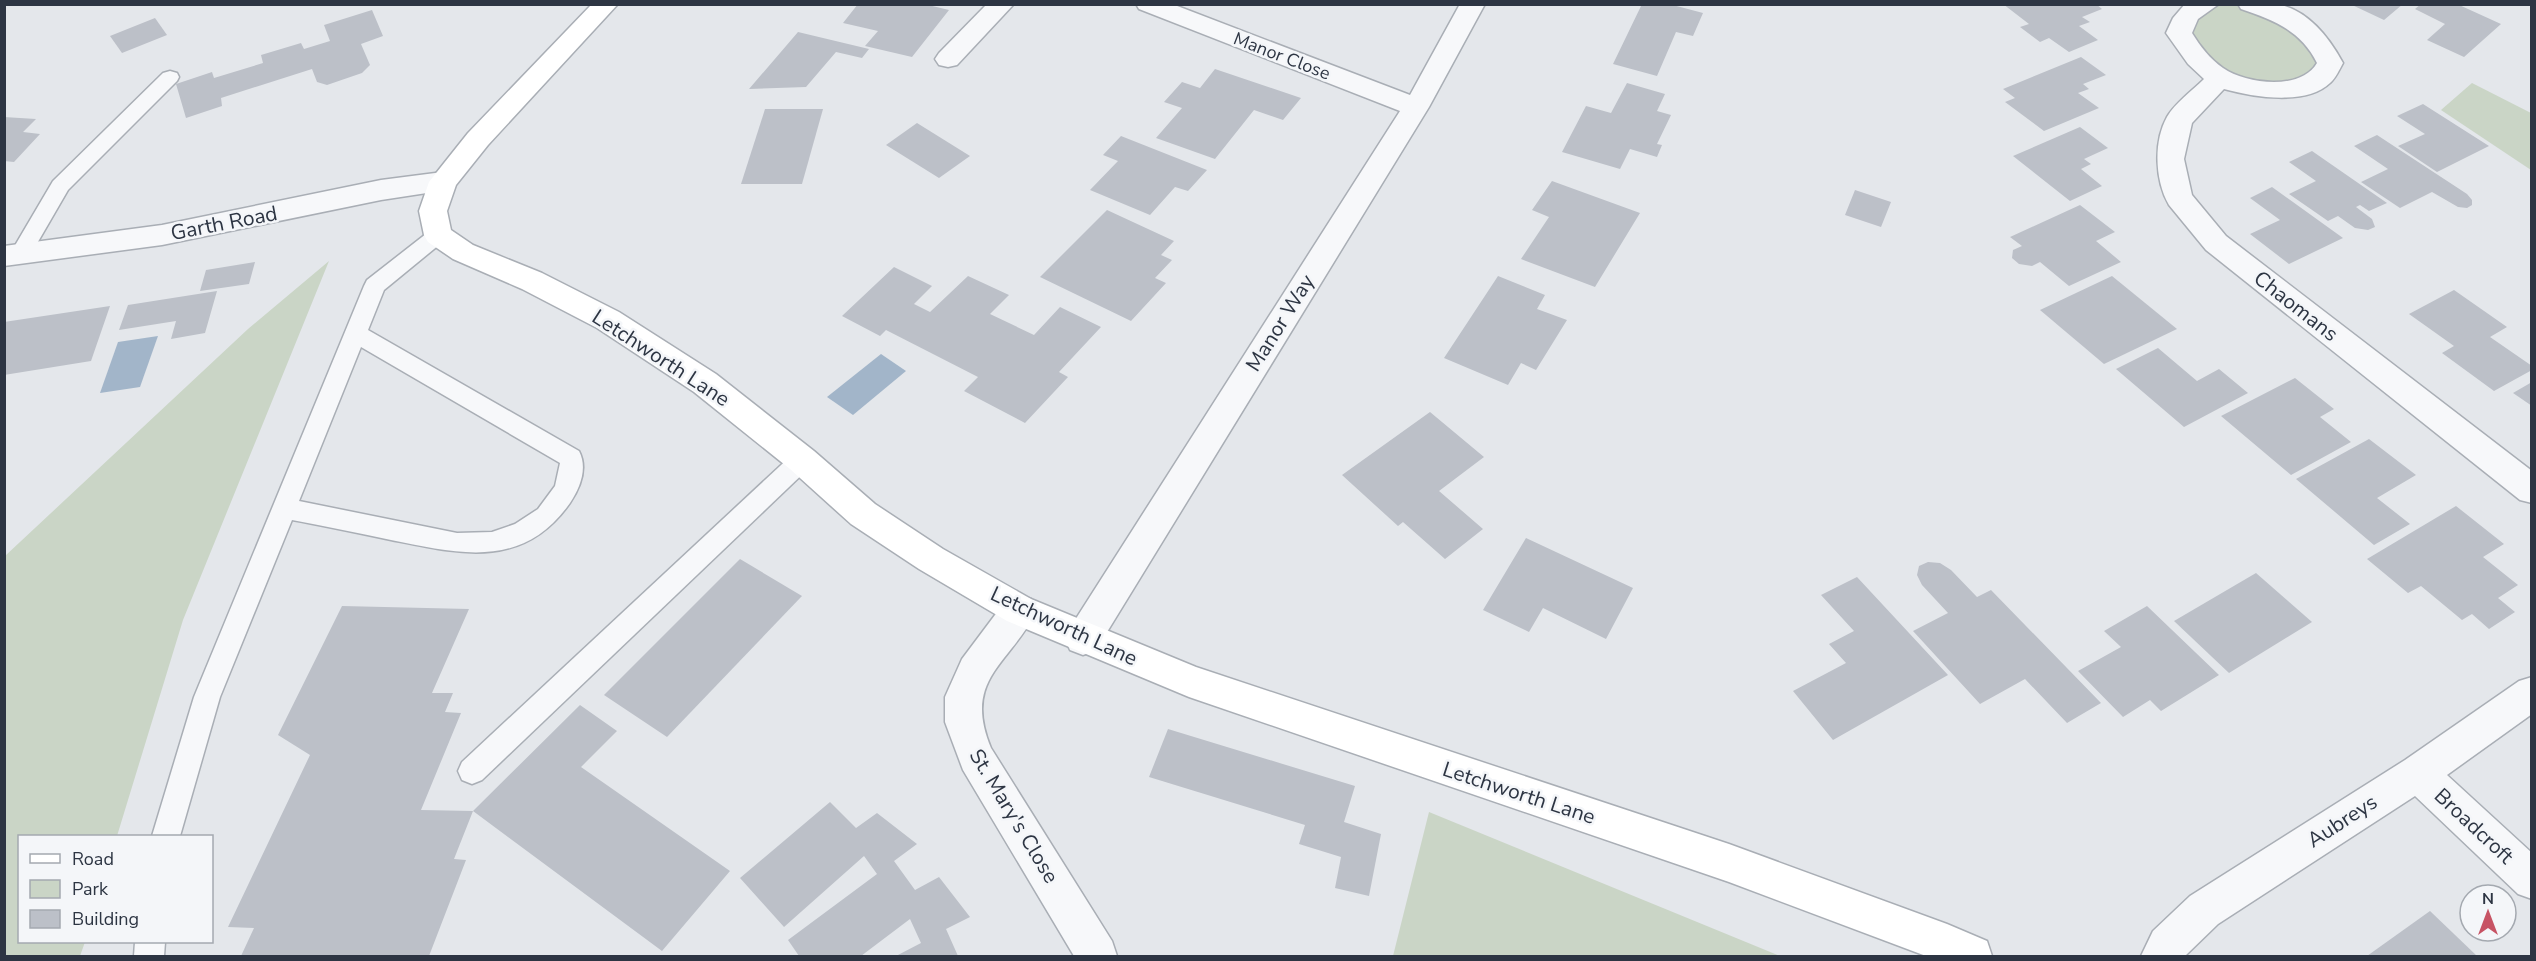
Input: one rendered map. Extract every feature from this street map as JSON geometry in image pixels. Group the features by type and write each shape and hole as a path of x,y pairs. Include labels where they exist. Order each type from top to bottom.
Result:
{"street":[{"path":"438,236 433,211 443,182 478,139 606,4"},
{"path":"948,59 1002,4"},
{"name":"Manor Close","path":"1148,4 1416,107"},
{"name":"Manor Way","path":"1083,639 1416,107 1473,4"},
{"path":"2207,4 2196,7 2185,17 2179,33 2194,56 2220,78 2248,87 2273,90 2300,87 2319,79 2330,63 2321,43 2306,28 2280,14 2250,4"},
{"name":"Chaomans","path":"2220,78 2179,120 2170,159 2179,198 2216,243 2532,490"},
{"name":"Garth Road","path":"13,255 162,236 381,190 443,182"},
{"name":"Letchworth Lane","path":"438,236 463,252 532,281 608,320 705,383 802,460 863,514 931,559 1018,610 1083,639 1189,681 1730,863 1947,944 1972,957"},
{"name":"St. Mary's Close","path":"1018,610 975,672 964,693 962,711 966,734 976,758 1096,957"},
{"name":"Aubreys","path":"2161,957 2167,945 2204,910 2418,773 2532,693"},
{"name":"Broadcroft","path":"2418,773 2532,880"}],"lane":[{"path":"13,255 60,186 170,77"},
{"path":"167,835 207,698 375,286 438,236"},
{"path":"285,508 457,543 492,542 523,532 547,516 566,489 572,468 571,458 356,334"},
{"path":"472,771 802,460"}],"green space":[{"path":"2207,4 2250,5 2321,43 2319,79 2248,87 2194,56 2185,17"},
{"path":"2472,83 2531,113 2531,170 2441,110"},
{"path":"329,261 183,620 117,835 18,835 18,943 85,943 80,956 5,956 5,556 248,329"},
{"path":"1429,812 1780,956 1393,956"}],"water":[{"path":"158,336 140,387 100,393 118,342"},
{"path":"881,354 906,371 853,415 827,397"}],"building":[{"path":"858,4 924,4 949,10 912,57 865,46 878,31 843,23"},
{"path":"1642,4 1669,4 1703,13 1693,36 1676,32 1657,76 1613,64"},
{"path":"2003,4 2096,4 2102,9 2082,17 2090,22 2079,26 2098,40 2069,52 2049,38 2040,42 2020,27 2029,24"},
{"path":"2350,4 2403,4 2384,20"},
{"path":"2421,4 2457,4 2501,24 2464,57 2427,40 2445,24 2415,9"},
{"path":"372,10 383,36 361,44 370,65 362,73 327,85 317,82 312,69 221,98 222,106 186,118 176,84 212,72 214,78 263,63 261,55 301,43 304,49 330,41 324,25"},
{"path":"155,18 167,35 122,53 110,36"},
{"path":"798,32 869,49 862,58 836,52 806,87 749,89"},
{"path":"2081,57 2106,75 2083,84 2089,89 2078,93 2099,108 2044,131 2005,102 2015,98 2003,89"},
{"path":"1215,69 1301,98 1283,120 1254,110 1215,159 1156,138 1182,108 1164,102 1182,82 1200,88"},
{"path":"1627,83 1665,94 1657,111 1671,115 1657,144 1662,145 1657,157 1630,149 1620,169 1562,152 1586,106 1611,113"},
{"path":"2423,104 2489,146 2437,172 2398,146 2425,134 2397,116"},
{"path":"765,109 823,109 802,184 741,184"},
{"path":"4,117 36,119 23,132 40,134 14,162 4,161"},
{"path":"917,123 970,156 939,178 886,145"},
{"path":"2080,127 2108,148 2084,159 2091,164 2081,169 2102,186 2070,201 2013,156"},
{"path":"2377,135 2467,194 2472,200 2472,205 2467,208 2458,207 2432,192 2400,208 2361,182 2388,169 2354,146"},
{"path":"1121,136 1207,170 1188,191 1175,187 1150,215 1090,190 1118,161 1103,155"},
{"path":"2312,151 2387,203 2369,211 2360,205 2356,207 2372,219 2375,227 2368,230 2355,228 2338,216 2328,221 2289,194 2316,181 2289,162"},
{"path":"1552,181 1640,213 1595,287 1521,259 1549,217 1532,210"},
{"path":"2272,187 2343,238 2289,264 2250,234 2280,220 2250,198"},
{"path":"1855,190 1891,202 1881,227 1845,215"},
{"path":"2080,205 2115,232 2096,241 2121,262 2069,286 2040,262 2032,266 2019,264 2012,258 2013,250 2022,246 2010,237"},
{"path":"1107,210 1174,241 1161,255 1172,260 1155,278 1166,283 1131,321 1040,277"},
{"path":"255,262 249,284 200,291 206,270"},
{"path":"894,267 932,286 914,304 930,312 968,276 1009,295 990,314 1034,335 1060,307 1101,327 1059,372 1068,377 1025,423 964,391 978,377 886,330 880,336 842,316"},
{"path":"1498,276 1545,295 1537,309 1567,320 1536,370 1521,363 1508,385 1444,358"},
{"path":"2112,276 2177,329 2104,364 2040,310"},
{"path":"2454,290 2507,327 2490,337 2532,366 2532,370 2494,391 2442,353 2454,346 2409,314"},
{"path":"217,291 205,333 171,339 176,321 119,330 128,305"},
{"path":"110,306 91,361 4,375 4,322"},
{"path":"2158,348 2197,381 2219,369 2248,393 2184,427 2116,369"},
{"path":"2295,378 2334,409 2320,417 2351,442 2291,475 2221,416"},
{"path":"2532,382 2532,406 2513,393"},
{"path":"1430,412 1484,457 1439,491 1483,529 1445,559 1403,522 1398,526 1342,475"},
{"path":"2369,439 2416,475 2377,498 2410,524 2374,545 2296,479"},
{"path":"2456,506 2504,544 2483,557 2518,585 2498,598 2515,612 2489,629 2472,614 2462,620 2421,586 2408,593 2367,559"},
{"path":"1526,538 1633,588 1606,639 1543,608 1529,632 1483,610"},
{"path":"740,559 802,596 667,737 604,695"},
{"path":"1928,562 1940,563 1951,570 1977,597 1991,590 2101,703 2067,723 2025,679 1980,704 1913,631 1948,613 1922,585 1917,575 1919,566"},
{"path":"2256,573 2312,622 2229,673 2174,621"},
{"path":"1857,577 1948,675 1833,740 1793,691 1846,663 1829,644 1854,631 1821,595"},
{"path":"342,606 469,609 432,693 453,693 445,712 461,713 421,810 473,811 454,859 466,860 429,956 241,956 254,928 228,927 310,755 278,735"},
{"path":"2147,606 2219,675 2161,711 2150,700 2123,717 2078,671 2121,647 2104,631"},
{"path":"580,705 617,731 581,767 730,871 662,951 473,811"},
{"path":"1168,729 1355,786 1344,822 1381,834 1369,896 1335,888 1341,857 1299,844 1305,825 1149,777"},
{"path":"830,802 856,828 877,813 917,844 894,861 915,890 939,877 970,917 946,929 958,956 896,956 921,943 910,919 861,956 799,956 788,940 877,874 864,856 784,927 740,878"},
{"path":"2430,911 2458,938 2458,943 2463,943 2477,956 2367,956"}]}
